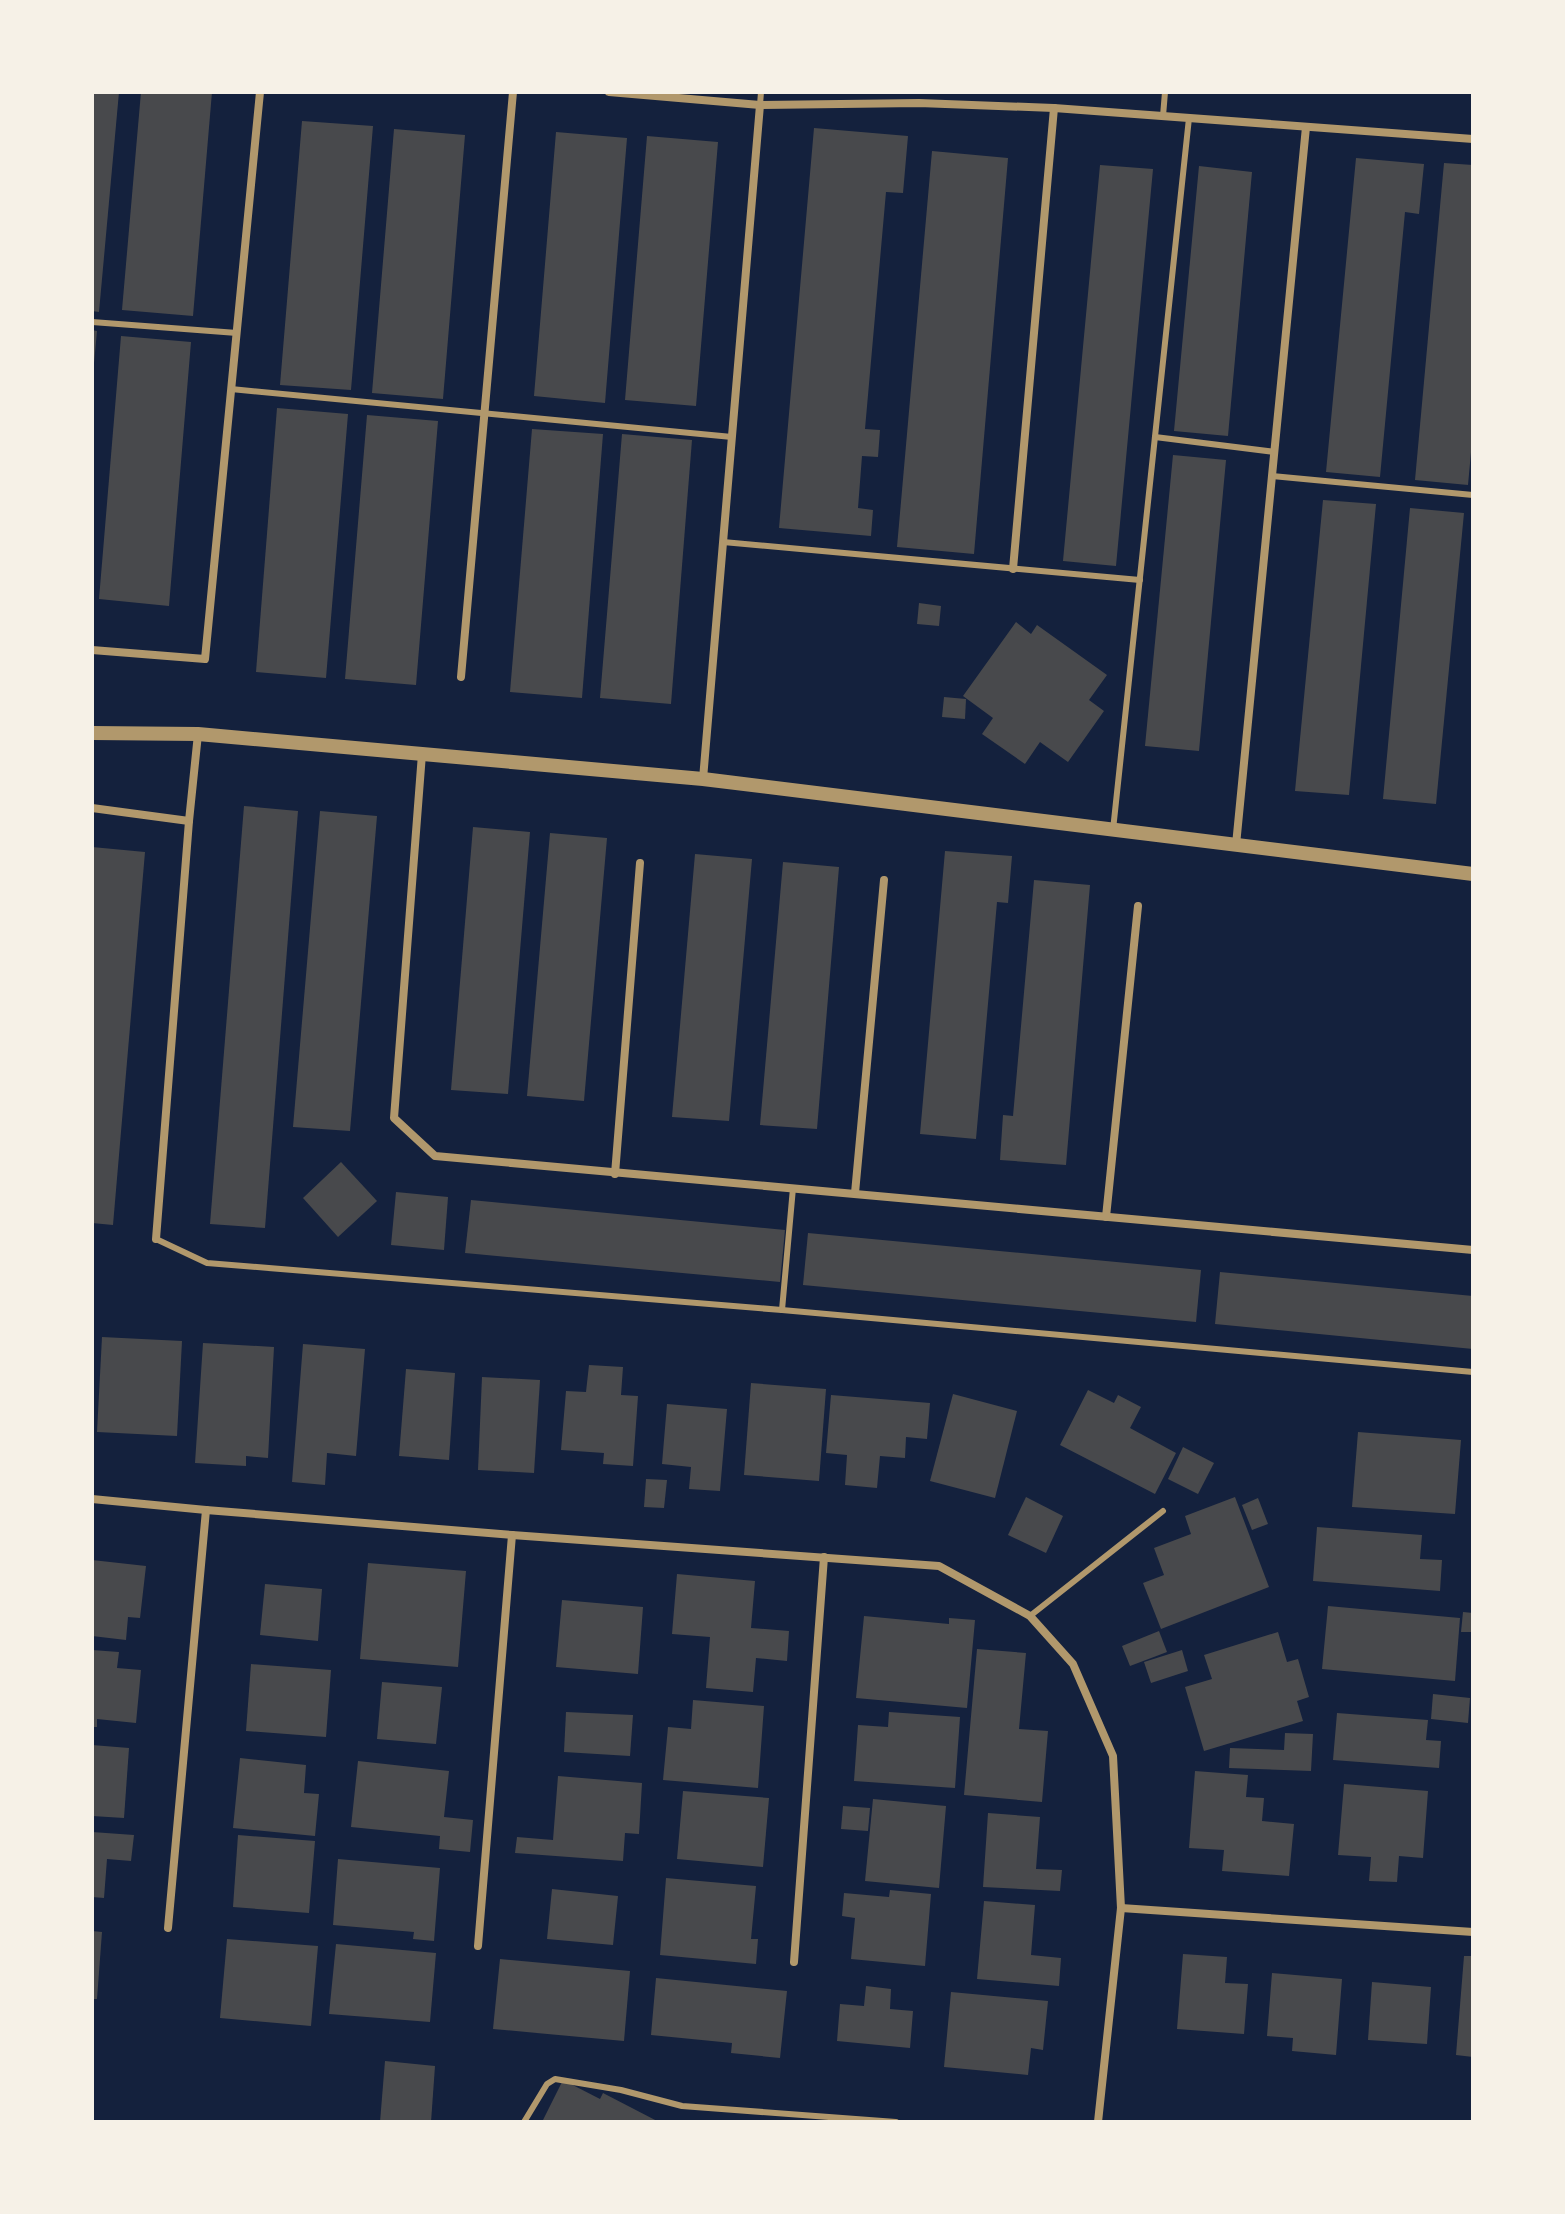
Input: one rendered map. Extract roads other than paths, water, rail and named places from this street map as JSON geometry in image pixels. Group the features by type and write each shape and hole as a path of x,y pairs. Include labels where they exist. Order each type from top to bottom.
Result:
{"street":[{"path":"92,650 205,659 260,92"},
{"path":"461,677 513,92"},
{"path":"609,92 760,105 919,103 1054,108 1473,139"},
{"path":"703,779 760,105"},
{"path":"1013,569 1054,108"},
{"path":"1236,845 1306,127"},
{"path":"92,733 198,734 703,779 1473,874"},
{"path":"156,1239 198,734"},
{"path":"422,754 394,1118 435,1156 1473,1250"},
{"path":"92,808 189,821"},
{"path":"615,1174 640,863"},
{"path":"855,1193 884,880"},
{"path":"1106,1217 1138,906"},
{"path":"92,1499 512,1535 939,1566 1030,1616 1073,1664 1113,1756 1121,1908 1098,2122"},
{"path":"168,1928 206,1510"},
{"path":"478,1946 512,1535"},
{"path":"794,1962 824,1557"},
{"path":"1121,1908 1473,1932"}],"lane":[{"path":"760,105 761,92"},
{"path":"1163,116 1165,92"},
{"path":"1113,830 1189,118"},
{"path":"92,322 237,333"},
{"path":"231,389 732,437"},
{"path":"1155,437 1275,452"},
{"path":"1272,476 1473,495"},
{"path":"723,542 1140,580"},
{"path":"782,1310 793,1188"},
{"path":"156,1239 207,1263 782,1310 1473,1372"},
{"path":"1030,1616 1163,1511"},
{"path":"524,2122 547,2084 551,2080 561,2079 682,2106 896,2122"}]}
